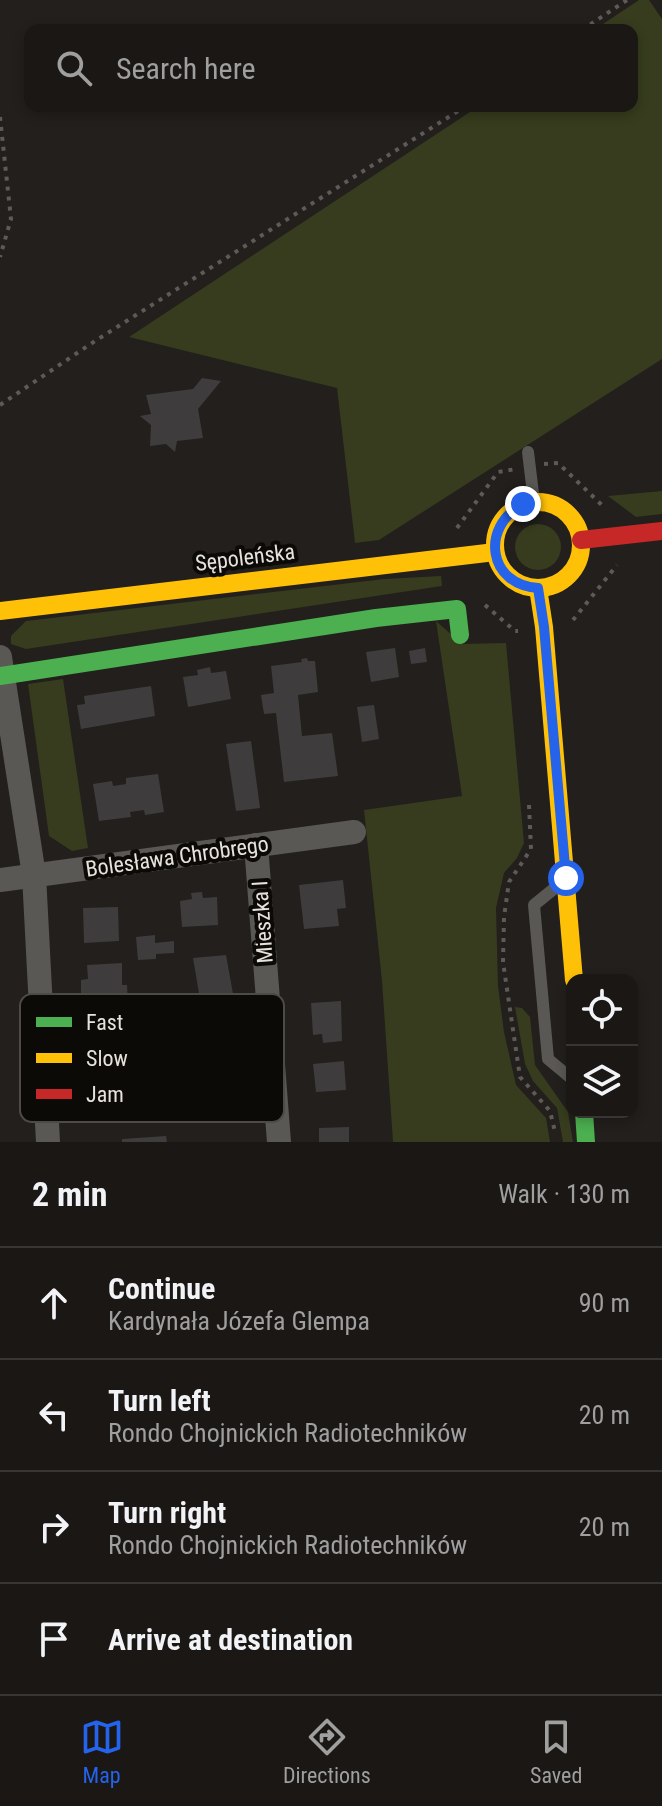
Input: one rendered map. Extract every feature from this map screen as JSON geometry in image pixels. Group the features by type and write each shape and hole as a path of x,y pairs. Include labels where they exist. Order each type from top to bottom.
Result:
{"street":[{"path":"534,502 562,509 575,522 581,540 578,562 570,574 553,586 538,588 513,580 499,565 495,552 495,540 504,519 512,510 534,502"},
{"path":"581,540 662,531"},
{"name":"Sępoleńska","path":"0,611 495,552"},
{"path":"538,588 544,627 574,974"},
{"path":"40,994 34,875 1,669 457,609 460,635"},
{"name":"Bolesława Chrobrego","path":"0,880 354,832"},
{"name":"Mieszka I","path":"256,845 268,994"},
{"path":"584,1118 586,1142"},
{"path":"47,1122 48,1142"},
{"name":"Mieszka I","path":"277,1122 279,1142"}],"lane":[{"path":"528,452 534,502"},
{"path":"566,878 534,905 548,1059 566,1074"}],"path":[{"path":"591,24 627,0"},
{"path":"0,405 95,341 457,112"},
{"path":"0,117 11,219 0,257"}],"green space":[{"path":"639,0 649,0 662,19 662,359 379,540 355,543 337,388 129,337 470,112 638,112 638,24 603,24"},
{"path":"662,491 662,514 636,517 608,496"},
{"path":"538,524 554,531 561,547 554,563 538,570 522,563 515,547 522,531"},
{"path":"441,576 442,586 26,649 11,644 11,636 26,621 384,579"},
{"path":"436,621 462,644 506,643 524,843 517,858 504,873 496,908 498,986 516,1085 546,1118 550,1142 393,1142 382,981 364,810 462,796"},
{"path":"63,679 88,848 72,851 49,836 28,684"},
{"path":"515,1007 522,1008 530,1017 535,1065 566,1109 573,1142 563,1142 557,1108 533,1081 525,1064"}],"building":[{"path":"202,378 221,381 198,409 203,438 177,441 175,452 166,444 150,446 151,425 140,416 151,414 146,395 193,389"},
{"path":"395,648 399,677 371,682 366,652"},
{"path":"425,648 427,662 411,664 409,651"},
{"path":"307,658 308,661 315,661 318,692 298,695 302,736 332,733 338,776 284,782 276,713 264,714 261,695 274,693 271,666 302,662 301,659"},
{"path":"210,667 211,673 226,671 231,699 188,707 183,677 198,675 197,670"},
{"path":"151,686 155,716 81,729 77,705 85,704 84,696"},
{"path":"374,705 379,739 362,742 357,707"},
{"path":"251,741 260,808 236,811 226,744"},
{"path":"158,774 164,812 145,815 144,810 130,812 131,817 99,821 93,784 112,781 113,786 126,784 126,778"},
{"path":"343,880 346,908 337,909 339,926 304,929 299,885"},
{"path":"202,892 203,898 217,897 218,925 182,927 180,901 192,899 191,893"},
{"path":"118,907 119,941 84,943 83,908"},
{"path":"155,935 155,943 174,941 174,953 156,954 156,959 138,960 136,937"},
{"path":"226,955 233,994 199,994 193,958"},
{"path":"122,963 122,985 127,985 128,994 81,993 81,980 88,979 87,965"},
{"path":"341,1001 342,1041 323,1043 322,1034 313,1035 311,1003"},
{"path":"344,1061 346,1090 316,1092 313,1064"},
{"path":"349,1127 349,1142 319,1142 319,1128"},
{"path":"166,1136 167,1142 122,1142 122,1139"}],"traffic: fast":[{"path":"0,676 376,618 457,609 460,635"},
{"path":"584,1118 586,1142"}],"traffic: slow":[{"path":"538,502 555,505 569,514 578,528 581,545 578,562 569,576 555,585 538,588 521,585 507,576 498,562 495,545 498,528 507,514 521,505 538,502"},
{"path":"0,611 495,552"},
{"path":"538,588 544,627 573,974"}],"traffic: jam":[{"path":"581,540 662,531"}],"route":[{"path":"523,504 512,510 498,529 495,552 499,565 513,580 538,588 566,878"}]}
